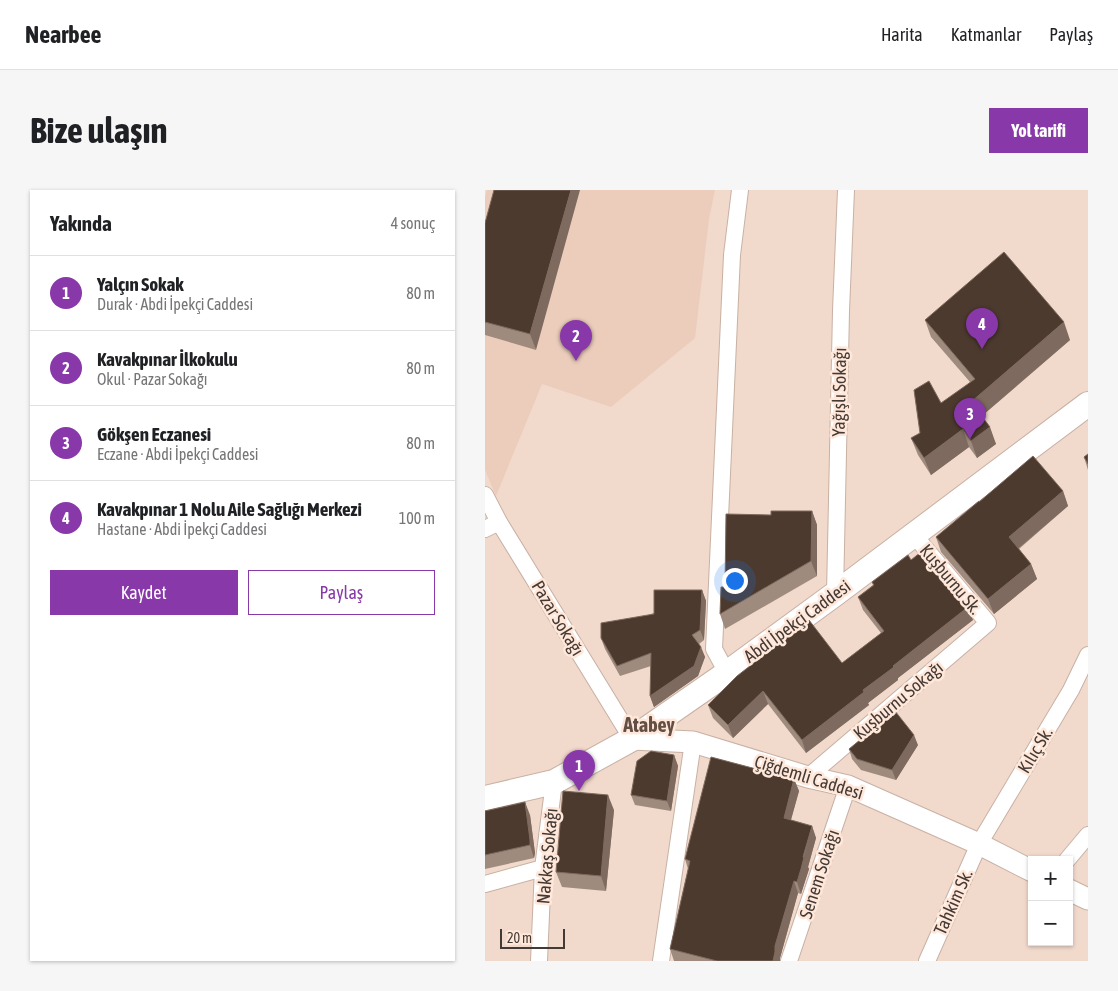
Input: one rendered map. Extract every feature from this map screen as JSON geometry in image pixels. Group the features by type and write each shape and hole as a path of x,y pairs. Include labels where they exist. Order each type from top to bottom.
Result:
{"main road":[{"name":"Abdi İpekçi Caddesi","path":"485,798 554,782 632,739 727,673 835,594 1088,404"}],"street":[{"path":"727,673 714,649 732,255 740,190"},
{"name":"Yağışlı Sokağı","path":"835,594 841,311 846,190"},
{"name":"Pazar Sokağı","path":"485,495 492,526 632,739"},
{"name":"Kuşburnu Sk.","path":"914,535 987,623"},
{"name":"Kuşburnu Sokağı","path":"807,777 987,623"},
{"name":"Kılıç Sk.","path":"979,844 1071,690 1088,655"},
{"name":"Çiğdemli Caddesi","path":"632,739 693,742 807,777 848,786 979,844 1028,869"},
{"path":"661,961 693,742"},
{"name":"Nakkaş Sokağı","path":"539,961 543,868 554,782"},
{"name":"Senem Sokağı","path":"789,961 848,786"},
{"path":"1070,856 1088,835"},
{"name":"Tahkim Sk.","path":"927,961 979,844"},
{"path":"485,884 543,868"},
{"path":"1073,892 1088,899"}],"shaded area":[{"path":"487,190 715,190 709,219 695,338 611,407 542,384 496,496 485,470 485,197"}],"building":[{"path":"494,190 571,190 530,334 485,322 485,223"},
{"path":"1004,252 1064,322 971,402 990,427 971,441 963,429 924,458 911,438 920,433 914,390 929,381 941,403 975,379 925,320"},
{"path":"1088,454 1088,464 1084,457"},
{"path":"1033,456 1063,491 1009,537 1031,564 988,599 936,537"},
{"path":"771,511 812,511 811,561 720,614 721,587 725,587 726,514 771,515"},
{"path":"921,552 968,607 802,740 763,691 728,725 708,705 737,676 809,620 842,663 884,631 858,597 874,585 872,582 908,555 911,560"},
{"path":"654,590 702,590 700,630 692,635 701,647 694,666 650,696 651,653 617,666 601,638 601,623 654,614"},
{"path":"895,711 914,735 892,770 857,759 849,749"},
{"path":"651,751 674,755 667,801 631,795 637,761"},
{"path":"711,757 794,779 784,818 812,826 797,882 794,881 775,946 773,961 717,961 670,949 690,861 685,859"},
{"path":"563,791 608,795 601,876 556,872"},
{"path":"525,802 530,845 485,855 485,811"}],"place":[{"name":"Kavakpınar 1 Nolu Aile Sağlığı Merkezi","path":"982,349"},
{"name":"Kavakpınar İlkokulu","path":"576,361"},
{"name":"Gökşen Eczanesi","path":"970,439"},
{"name":"Yalçın Sokak","path":"579,791"}],"district":[{"name":"Atabey","path":"649,724"}]}
